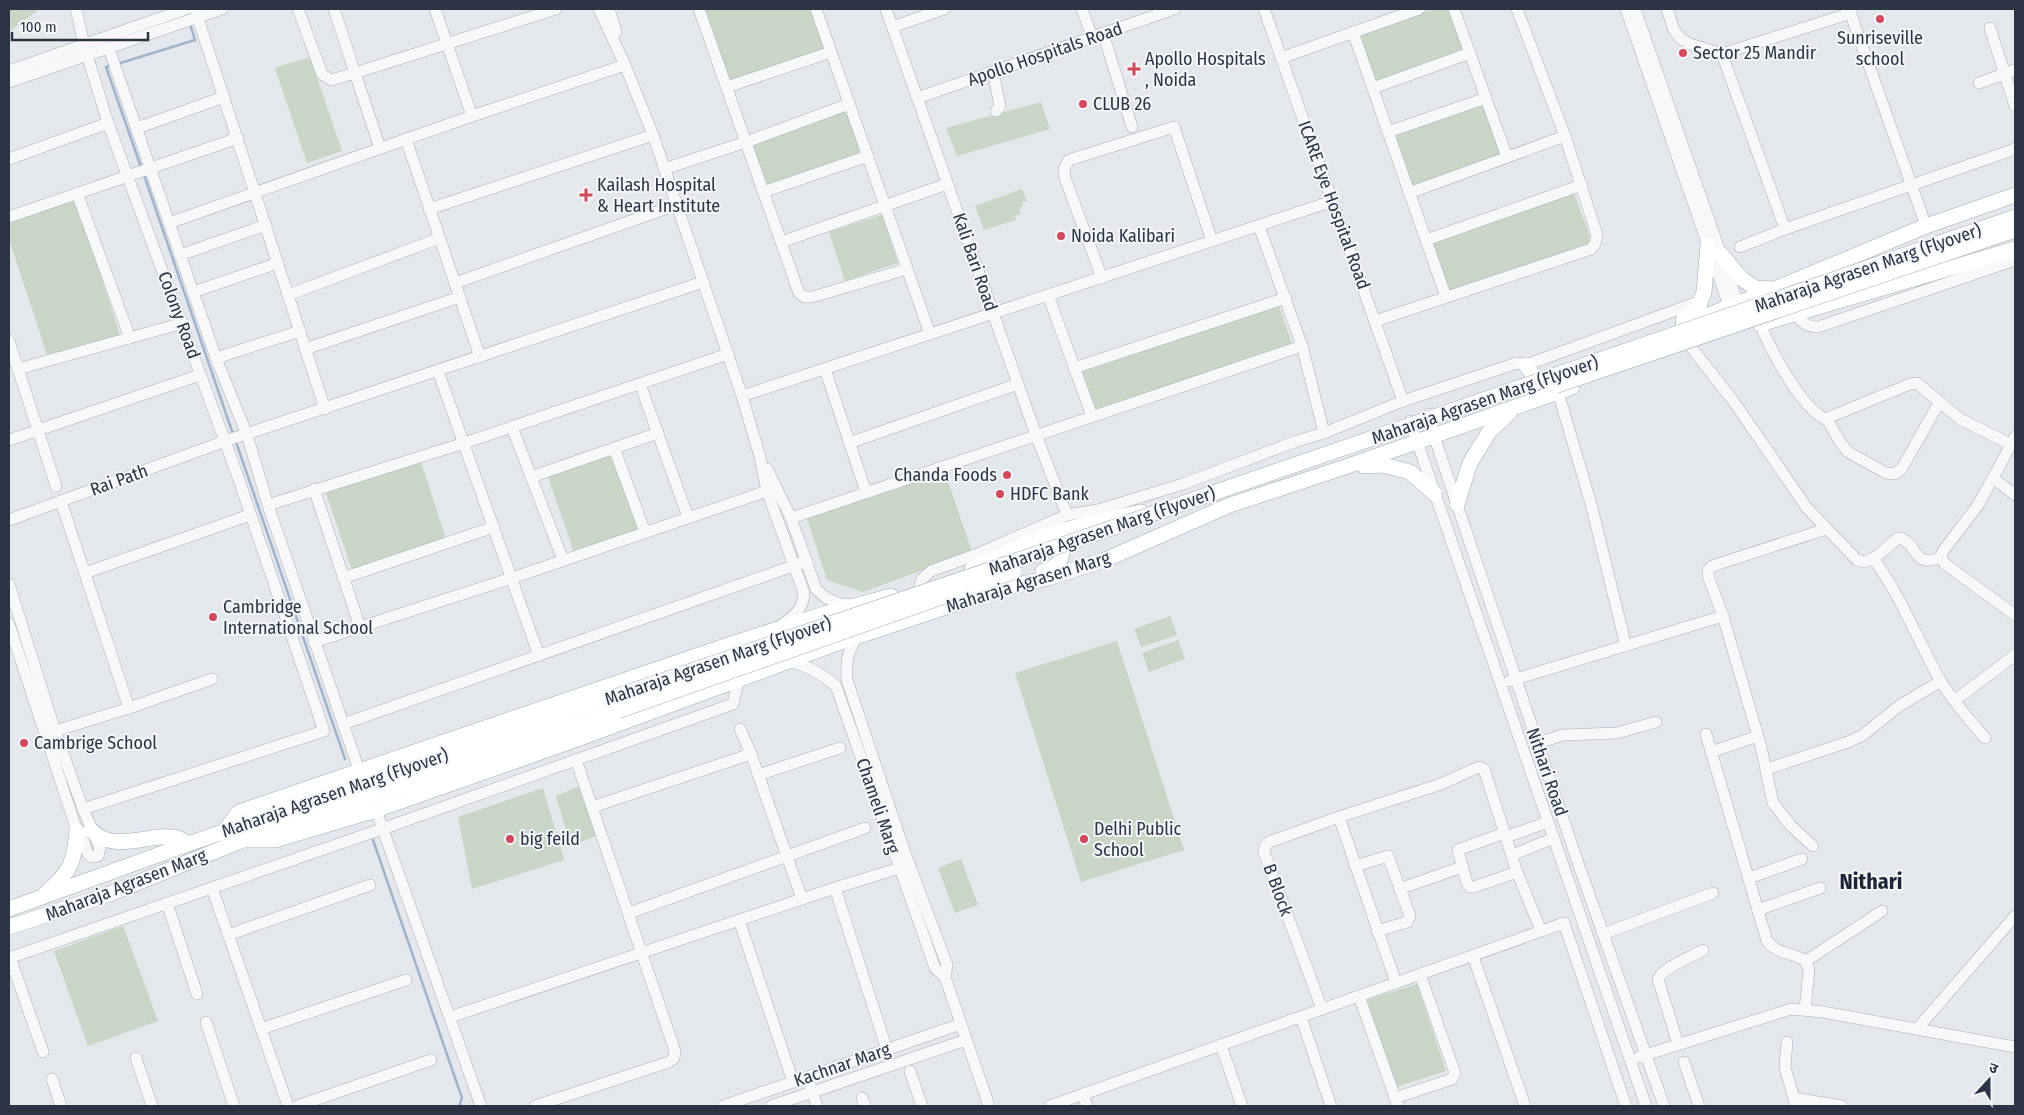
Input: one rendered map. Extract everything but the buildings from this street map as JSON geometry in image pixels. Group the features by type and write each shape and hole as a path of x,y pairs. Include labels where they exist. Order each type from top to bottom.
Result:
{"main road":[{"name":"Maharaja Agrasen Marg","path":"223,833 239,812 728,645 824,614 919,589 988,563 1030,541 1060,530 1168,506 1673,329 1926,226 2015,196"},
{"path":"1852,273 1894,247 2015,206"},
{"name":"Maharaja Agrasen Marg (Flyover)","path":"243,840 296,814 2015,217"},
{"name":"Maharaja Agrasen Marg (Flyover)","path":"188,844 296,814 1430,428 1899,271 2015,230"},
{"path":"1899,271 1949,265 2015,244"},
{"path":"1673,329 1698,308 1701,301 1704,292 1708,245"},
{"name":"Maharaja Agrasen Marg","path":"9,928 107,895 243,840 275,840 376,810 858,636 997,590 1048,578 1108,559 1230,505 1418,442 1558,392 1794,313 2015,249"},
{"path":"1720,254 1741,278 1755,288 1775,289"},
{"path":"1526,365 1535,378"},
{"path":"1457,504 1460,488 1474,455 1488,432 1514,408"},
{"path":"1348,466 1383,465 1410,472 1435,494"},
{"path":"1148,510 1161,517 1164,525 1159,536"},
{"path":"997,590 1058,565 1062,559 1062,551 1056,543 1051,543 1014,557 1002,555"},
{"path":"9,910 37,900 57,883 69,868 84,831 116,841 134,842 170,837 179,838 188,844"},
{"name":"Maharaja Agrasen Marg","path":"37,900 188,844"},
{"path":"9,904 37,900"}],"street":[{"name":"Colony Road","path":"9,440 200,375 183,323 108,123 76,9"},
{"path":"9,82 186,9"},
{"path":"9,71 86,50 111,53 196,13 222,9"},
{"path":"298,9 322,74 332,80 556,9"},
{"path":"334,9 380,148"},
{"path":"435,9 472,116"},
{"path":"599,9 625,65 664,169 742,396 760,457 767,491 804,593 803,603 796,615 772,631"},
{"path":"609,9 625,65"},
{"path":"699,9 799,293 805,297 812,297 907,269"},
{"path":"816,9 930,334"},
{"name":"Kali Bari Road","path":"886,9 1036,435 1067,515"},
{"path":"892,27 944,9"},
{"path":"1082,9 1098,35 1132,127"},
{"name":"Apollo Hospitals Road","path":"917,98 1174,9"},
{"name":"ICARE Eye Hospital Road","path":"1264,9 1403,401"},
{"path":"1281,58 1419,9"},
{"path":"1454,9 1507,157"},
{"path":"1375,321 1590,249 1595,244 1597,235 1582,185 1517,9"},
{"path":"1626,9 1708,245 1733,304"},
{"path":"1635,9 1720,254 1733,304"},
{"path":"1667,9 1674,30 1681,38 1690,44 1722,54 1850,11 1926,226"},
{"path":"196,13 325,409"},
{"path":"1990,28 2010,72 2015,106"},
{"path":"1353,32 1446,297"},
{"path":"726,87 831,52"},
{"path":"111,53 149,168 216,358 246,435 314,642 359,770"},
{"path":"1372,88 1470,53"},
{"path":"1722,54 1785,229"},
{"path":"169,223 472,116 625,65"},
{"path":"993,72 1000,97 1000,106 996,111"},
{"path":"1978,83 2010,72"},
{"path":"137,128 224,97"},
{"path":"1388,132 1486,98"},
{"path":"664,169 746,142 849,104"},
{"path":"9,159 108,123"},
{"path":"1102,278 1065,178 1064,168 1069,160 1174,128 1212,241"},
{"path":"430,209 652,135"},
{"path":"1409,193 1565,136"},
{"path":"9,217 238,138"},
{"path":"406,139 480,357"},
{"path":"1740,247 1785,229 2015,149"},
{"path":"764,192 868,156"},
{"path":"781,242 947,184"},
{"path":"1426,240 1582,185"},
{"path":"77,192 130,338"},
{"path":"742,396 1332,201"},
{"path":"455,283 676,205"},
{"path":"180,254 266,225"},
{"path":"1259,226 1302,346 1324,433"},
{"path":"288,295 440,238"},
{"path":"1794,313 1804,324 1810,327 1818,327 2015,260"},
{"path":"193,292 278,263"},
{"name":"Rai Path","path":"9,520 229,440 703,282"},
{"path":"1048,295 1092,416"},
{"path":"306,349 460,297"},
{"path":"1074,368 1286,298"},
{"path":"919,589 922,579 931,571 975,555 1067,515 1098,510 1183,484 1297,441 1324,433 1403,401 1517,363 1526,365 1701,301"},
{"path":"18,369 183,323"},
{"path":"1760,324 1776,358 1810,406 1827,419 1848,452 1886,474 1895,474 1902,468 1939,403"},
{"path":"216,358 300,330"},
{"path":"9,341 56,486"},
{"path":"791,518 1302,346"},
{"path":"1691,347 1734,402 1807,508 1826,529 1845,545 1857,560 1865,562 1873,558 1898,538 1908,543 1925,561 1931,562 1942,557"},
{"path":"268,505 464,443 728,354"},
{"path":"824,369 866,492"},
{"path":"438,371 539,656"},
{"path":"83,809 324,731 250,515 229,440 200,375"},
{"path":"1827,419 1910,384 1917,383 1960,419 2013,441 1978,505 1943,551 1942,557 1945,564 2015,615"},
{"path":"640,384 688,517"},
{"path":"849,443 1018,384"},
{"path":"1558,392 1591,504 1626,646"},
{"name":"Nithari Road","path":"1429,414 1434,436 1577,860 1664,1106"},
{"path":"1410,421 1646,1106"},
{"path":"512,427 563,560"},
{"path":"531,476 658,433"},
{"path":"614,448 645,532"},
{"path":"760,457 791,518 816,589 826,598 842,604 856,606"},
{"path":"1993,478 2015,495"},
{"path":"314,489 360,627"},
{"path":"314,642 512,578 767,491"},
{"path":"61,501 130,708"},
{"path":"85,573 250,515"},
{"path":"343,578 494,528"},
{"path":"1813,846 1791,826 1773,803 1768,769 1708,571 1712,566 1826,529"},
{"path":"1873,558 1897,594 1941,681 1954,701 1985,738"},
{"path":"343,724 807,561"},
{"path":"9,584 55,731 83,809 84,831"},
{"path":"1501,683 1722,616"},
{"path":"9,624 84,831"},
{"name":"Chameli Marg","path":"858,636 850,647 846,660 847,680 905,867"},
{"path":"43,1052 9,957 382,829 733,704 740,678 728,645"},
{"path":"1954,701 2015,655"},
{"name":"Chameli Marg","path":"786,661 804,665 824,675 836,686 905,867 947,964 945,978 989,1106"},
{"path":"55,731 130,708 212,678"},
{"path":"1768,769 1848,742 1862,735 1900,706 1941,681"},
{"path":"1538,744 1563,735 1617,733 1656,722"},
{"path":"740,728 802,899"},
{"path":"1706,734 1767,941 1772,948 1781,953 1798,956 1806,961 1809,970 1805,1009"},
{"path":"1711,752 1758,736"},
{"path":"758,775 840,748"},
{"path":"592,808 751,754"},
{"path":"535,1106 669,1062 674,1058 675,1051 576,760"},
{"name":"B Block","path":"1322,1009 1264,852 1264,846 1269,842 1339,817 1434,787 1479,767 1484,769 1517,872 1541,931"},
{"path":"376,810 481,1106"},
{"path":"1339,817 1396,983"},
{"path":"1517,872 1474,887 1467,883 1458,850 1548,822"},
{"path":"629,913 865,828"},
{"path":"1512,855 1554,838"},
{"path":"1355,866 1388,856 1410,916 1409,920 1377,931"},
{"path":"1749,878 1802,859"},
{"path":"1563,865 1577,860"},
{"path":"450,1017 835,888 905,867"},
{"path":"1399,889 1462,867"},
{"path":"228,934 370,885"},
{"path":"212,888 288,1106"},
{"path":"835,888 887,1050"},
{"path":"1758,910 1820,888"},
{"path":"1603,934 1713,893"},
{"path":"167,903 197,994"},
{"path":"1806,961 1882,911"},
{"path":"1917,1029 2015,918"},
{"path":"739,920 793,1082"},
{"path":"1050,1106 1564,923 1626,1106"},
{"path":"1678,1044 1658,979 1660,974 1667,969 1703,950"},
{"path":"1473,956 1525,1106"},
{"path":"1359,996 1397,1102 1452,1079 1455,1076 1420,974"},
{"path":"261,1029 406,980"},
{"path":"1630,1060 1791,1009 1805,1009 2015,1047"},
{"path":"1301,1016 1331,1106"},
{"path":"206,1022 234,1106"},
{"name":"Kachnar Marg","path":"723,1106 961,1024"},
{"name":"Kachnar Marg","path":"771,1106 966,1040"},
{"path":"1787,1042 1785,1067 1795,1102 1842,1106"},
{"path":"1221,1045 1242,1106"},
{"path":"136,1058 152,1106"},
{"path":"297,1106 431,1060"},
{"path":"1684,1062 1699,1106"},
{"path":"910,1071 922,1106"},
{"path":"808,1077 817,1106"},
{"path":"52,1079 61,1106"},
{"path":"1083,1094 1087,1106"}],"green space":[{"path":"9,9 39,9 9,32"},
{"path":"705,9 811,9 826,52 731,84"},
{"path":"1434,9 1448,9 1463,51 1376,81 1359,35"},
{"path":"310,57 342,151 307,163 275,68"},
{"path":"1041,102 1050,129 957,156 946,128"},
{"path":"1483,103 1501,155 1411,186 1393,135"},
{"path":"847,111 862,153 766,187 751,144"},
{"path":"1022,189 1027,201 1022,202 1023,207 1019,208 1021,214 1015,215 1016,220 984,230 975,206"},
{"path":"1573,191 1592,242 1450,292 1432,241"},
{"path":"76,200 121,338 49,361 9,239 9,222"},
{"path":"882,215 898,263 845,281 829,232"},
{"path":"1279,306 1292,344 1095,410 1082,372"},
{"path":"615,451 642,530 574,552 547,474"},
{"path":"421,462 446,539 352,570 326,493"},
{"path":"945,472 972,552 863,592 827,580 807,518"},
{"path":"1170,616 1177,635 1141,647 1134,629"},
{"path":"1178,640 1185,659 1149,672 1142,653"},
{"path":"1117,641 1184,850 1081,882 1015,673"},
{"path":"580,786 596,836 571,846 556,796"},
{"name":"big feild","path":"543,788 564,860 472,889 458,817"},
{"path":"961,859 978,905 955,913 938,868"},
{"path":"123,926 158,1021 88,1046 54,951"},
{"path":"1417,984 1446,1071 1396,1087 1367,1000"}],"waterway":[{"path":"117,64 195,40 190,24"},
{"path":"112,65 106,67 141,167"},
{"path":"144,175 233,434"},
{"path":"236,442 345,759"},
{"path":"373,840 462,1098 459,1106"}],"place":[{"name":"Sunriseville school","path":"1880,19"},
{"name":"Sector 25 Mandir","path":"1683,53"},
{"name":"Apollo Hospitals , Noida","path":"1134,69"},
{"name":"CLUB 26","path":"1083,104"},
{"name":"Kailash Hospital & Heart Institute","path":"586,195"},
{"name":"Noida Kalibari","path":"1061,236"},
{"name":"Chanda Foods","path":"1007,475"},
{"name":"HDFC Bank","path":"1000,494"},
{"name":"Cambridge International School","path":"213,617"},
{"name":"Cambrige School","path":"24,743"},
{"name":"big feild","path":"510,839"},
{"name":"Delhi Public School","path":"1084,839"}],"district":[{"name":"Nithari","path":"1871,881"}]}
